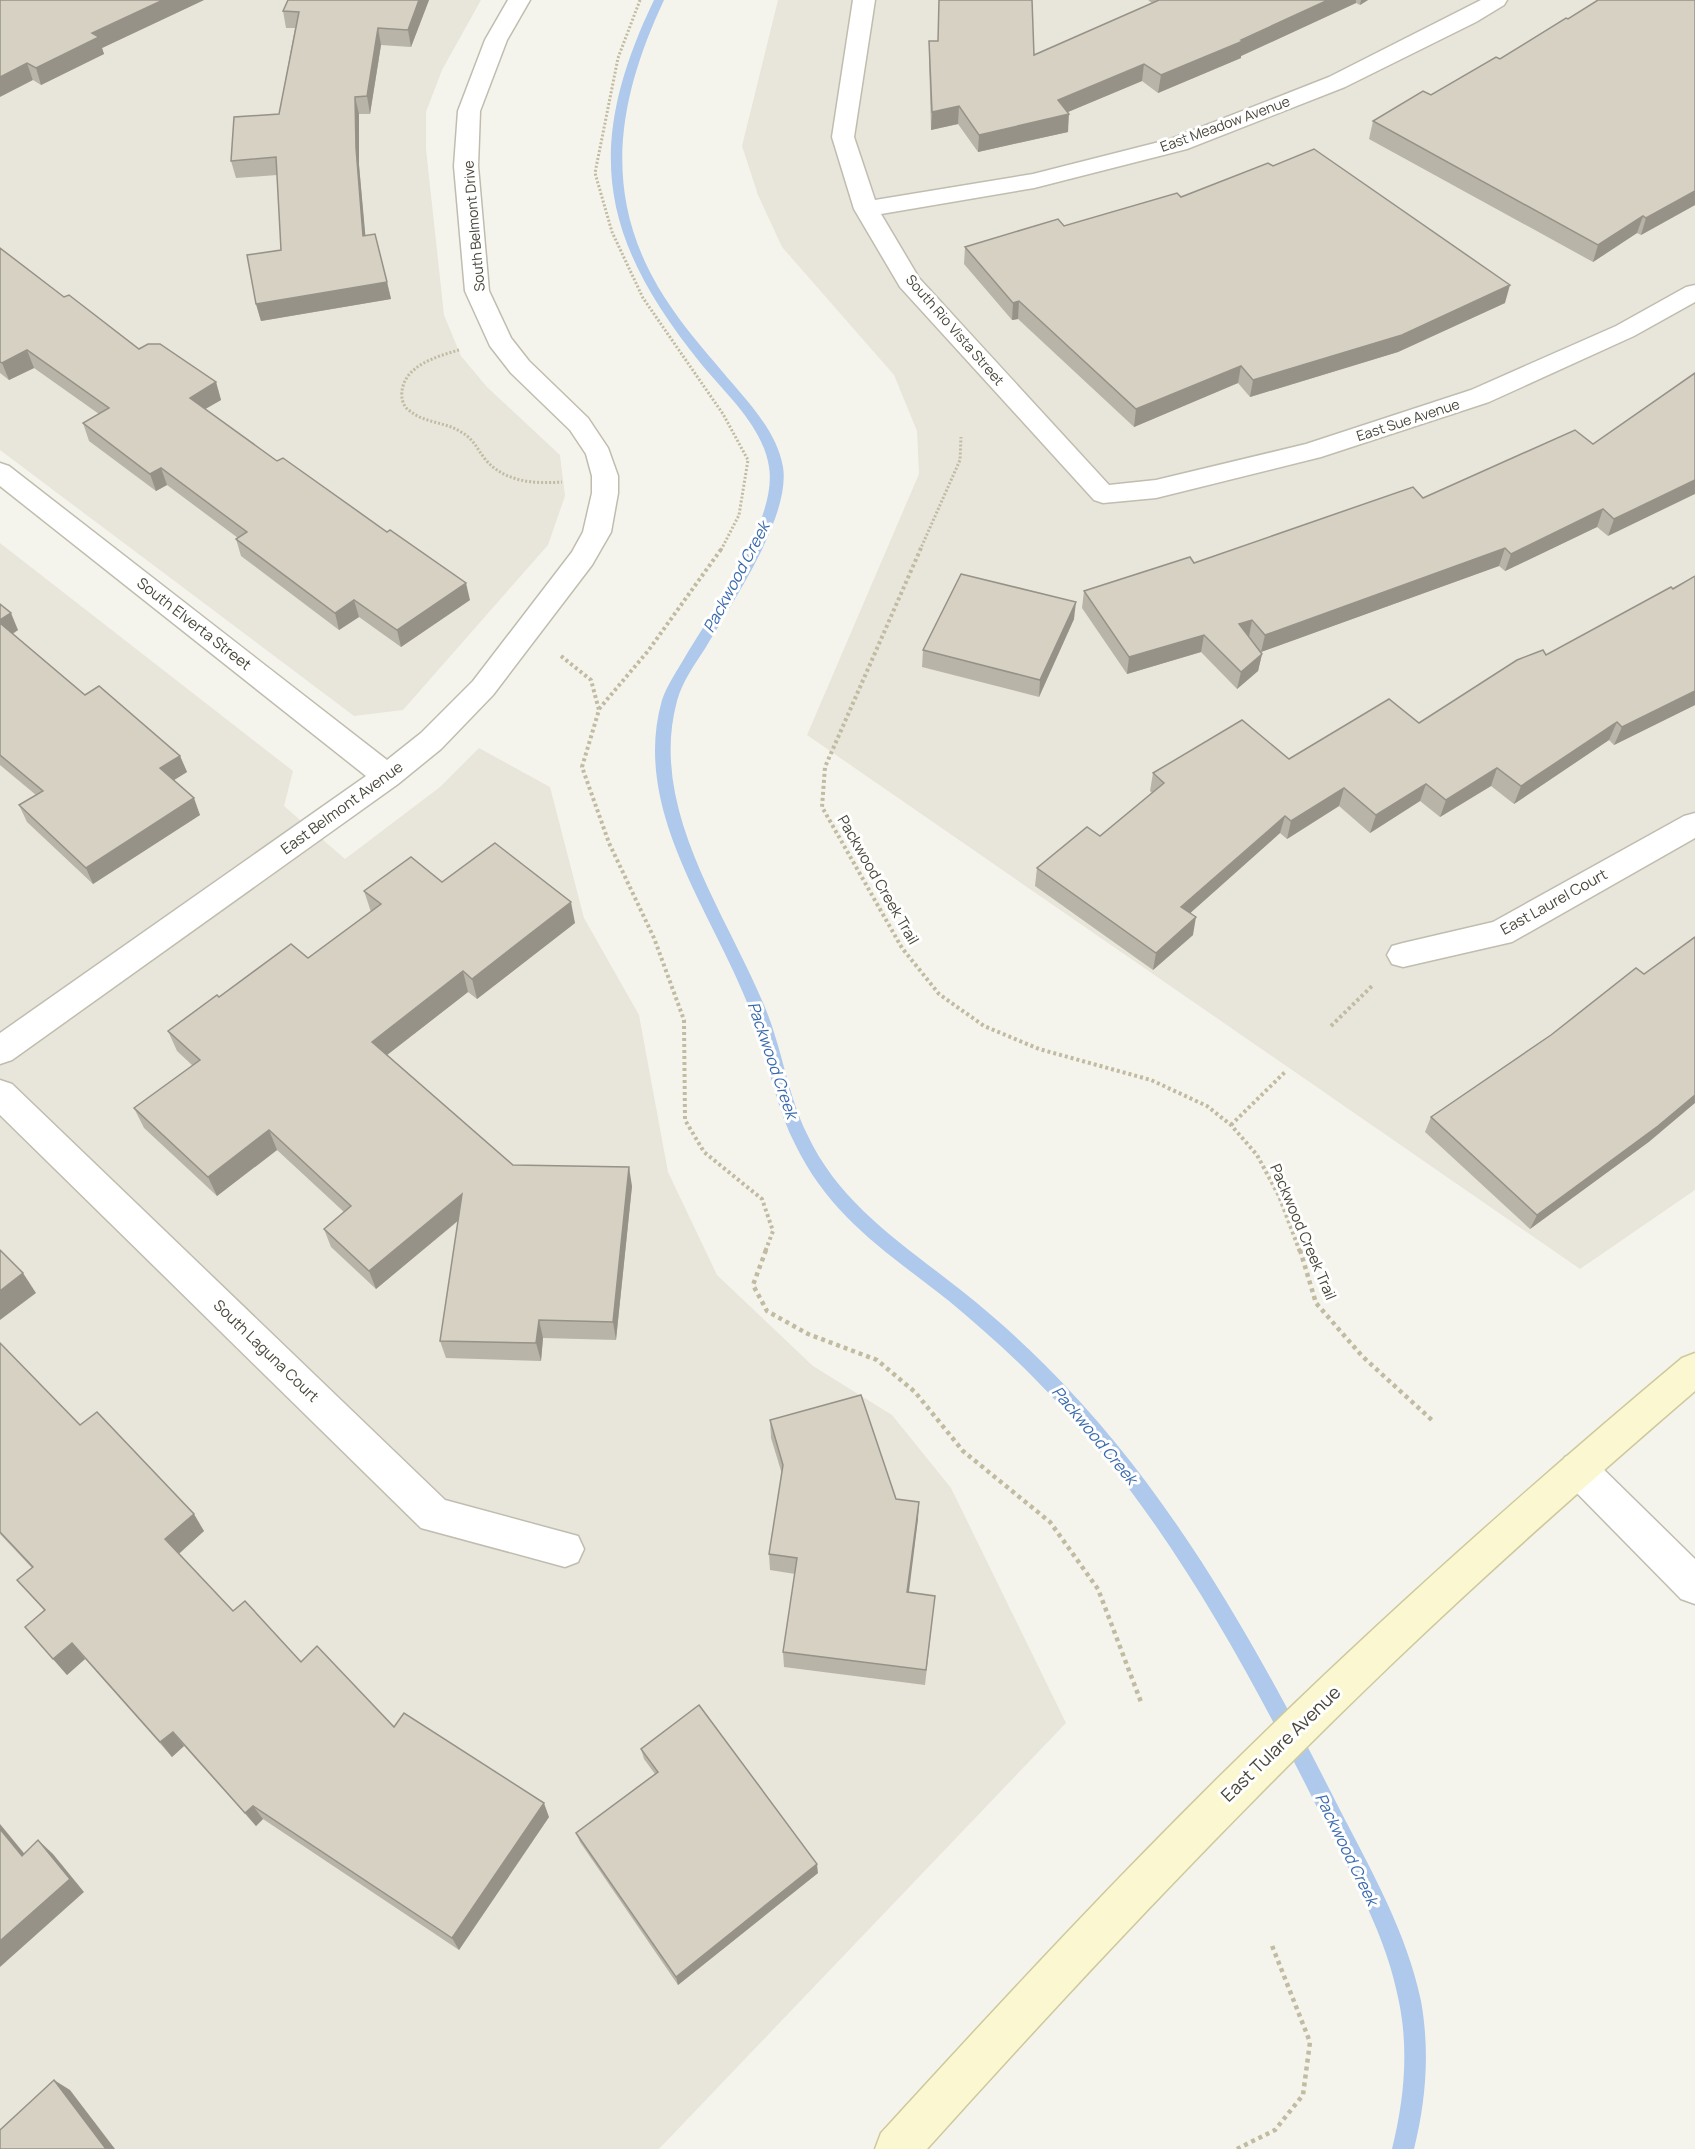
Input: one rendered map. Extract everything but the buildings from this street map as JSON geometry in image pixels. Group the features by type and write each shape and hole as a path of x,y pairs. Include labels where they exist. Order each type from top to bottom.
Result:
{"street":[{"name":"South Belmont Drive","path":"519,0 496,40 469,111 466,166 477,291 499,340 520,367 579,424 599,454 605,484"},
{"name":"South Rio Vista Street","path":"864,0 843,137 866,209 909,282 1103,494"},
{"name":"East Meadow Avenue","path":"866,209 1034,181 1179,144 1337,82 1468,17 1496,0"},
{"name":"East Sue Avenue","path":"1103,494 1156,489 1312,451 1480,396 1625,331 1695,292"},
{"name":"South Elverta Street","path":"0,472 387,776"},
{"name":"East Belmont Avenue","path":"0,1051 387,776 431,741 483,688 582,558 597,532 605,484"},
{"name":"East Laurel Court","path":"1403,955 1501,933 1695,824"},
{"name":"South Laguna Court","path":"0,1094 434,1515 565,1549"},
{"name":"East Tulare Avenue","path":"897,2149 1012,2020 1167,1856 1346,1680 1517,1522 1695,1369"},
{"path":"1578,1469 1695,1586"}],"path":[{"path":"640,0 618,58 595,173 612,232 643,298 723,414 748,460 739,515 716,559 648,651 599,710 582,767 609,843 654,938 684,1020 686,1120 704,1152 762,1199 773,1231 753,1285 767,1311 808,1334 877,1360 915,1392 963,1451 1050,1522 1098,1589 1141,1702"},
{"path":"499,340 445,354 425,362 408,377 401,388 401,399 409,412 430,422 461,431 478,443 484,458 493,469 525,482 605,484"},
{"name":"Packwood Creek Trail","path":"961,437 960,460 825,767 822,807 902,948 939,994 984,1026 1039,1049 1151,1080 1207,1106 1231,1125 1257,1155 1279,1196 1298,1244 1316,1303 1362,1356 1434,1422"},
{"path":"520,639 558,653 591,680 599,710"},
{"path":"1331,1026 1403,955"},
{"path":"1231,1125 1286,1071"},
{"path":"1236,2149 1275,2130 1303,2096 1310,2042 1271,1943"}],"shaded area":[{"path":"0,0 481,0 442,70 426,112 426,149 444,315 461,356 487,387 560,455 565,496 548,545 403,710 354,716 0,450"},
{"path":"778,0 1695,0 1695,1190 1580,1269 807,735 919,474 917,431 894,375 782,247 758,195 742,146"},
{"path":"0,543 293,771 284,806 345,859 440,787 479,748 550,787 584,918 639,1015 668,1172 717,1275 813,1366 892,1415 951,1488 1066,1723 659,2149 0,2149"}],"waterway":[{"name":"Packwood Creek","path":"659,0 629,71 619,119 617,170 625,220 641,266 658,296 689,339 759,426 772,452 777,481 772,509 750,557 671,694 663,733 664,773 673,813 687,854 757,1006 796,1131 826,1182 867,1227 958,1298 1018,1350 1096,1433 1137,1484 1175,1538 1245,1650 1359,1868 1399,1959 1411,2006 1415,2041 1413,2096 1403,2149"}]}
